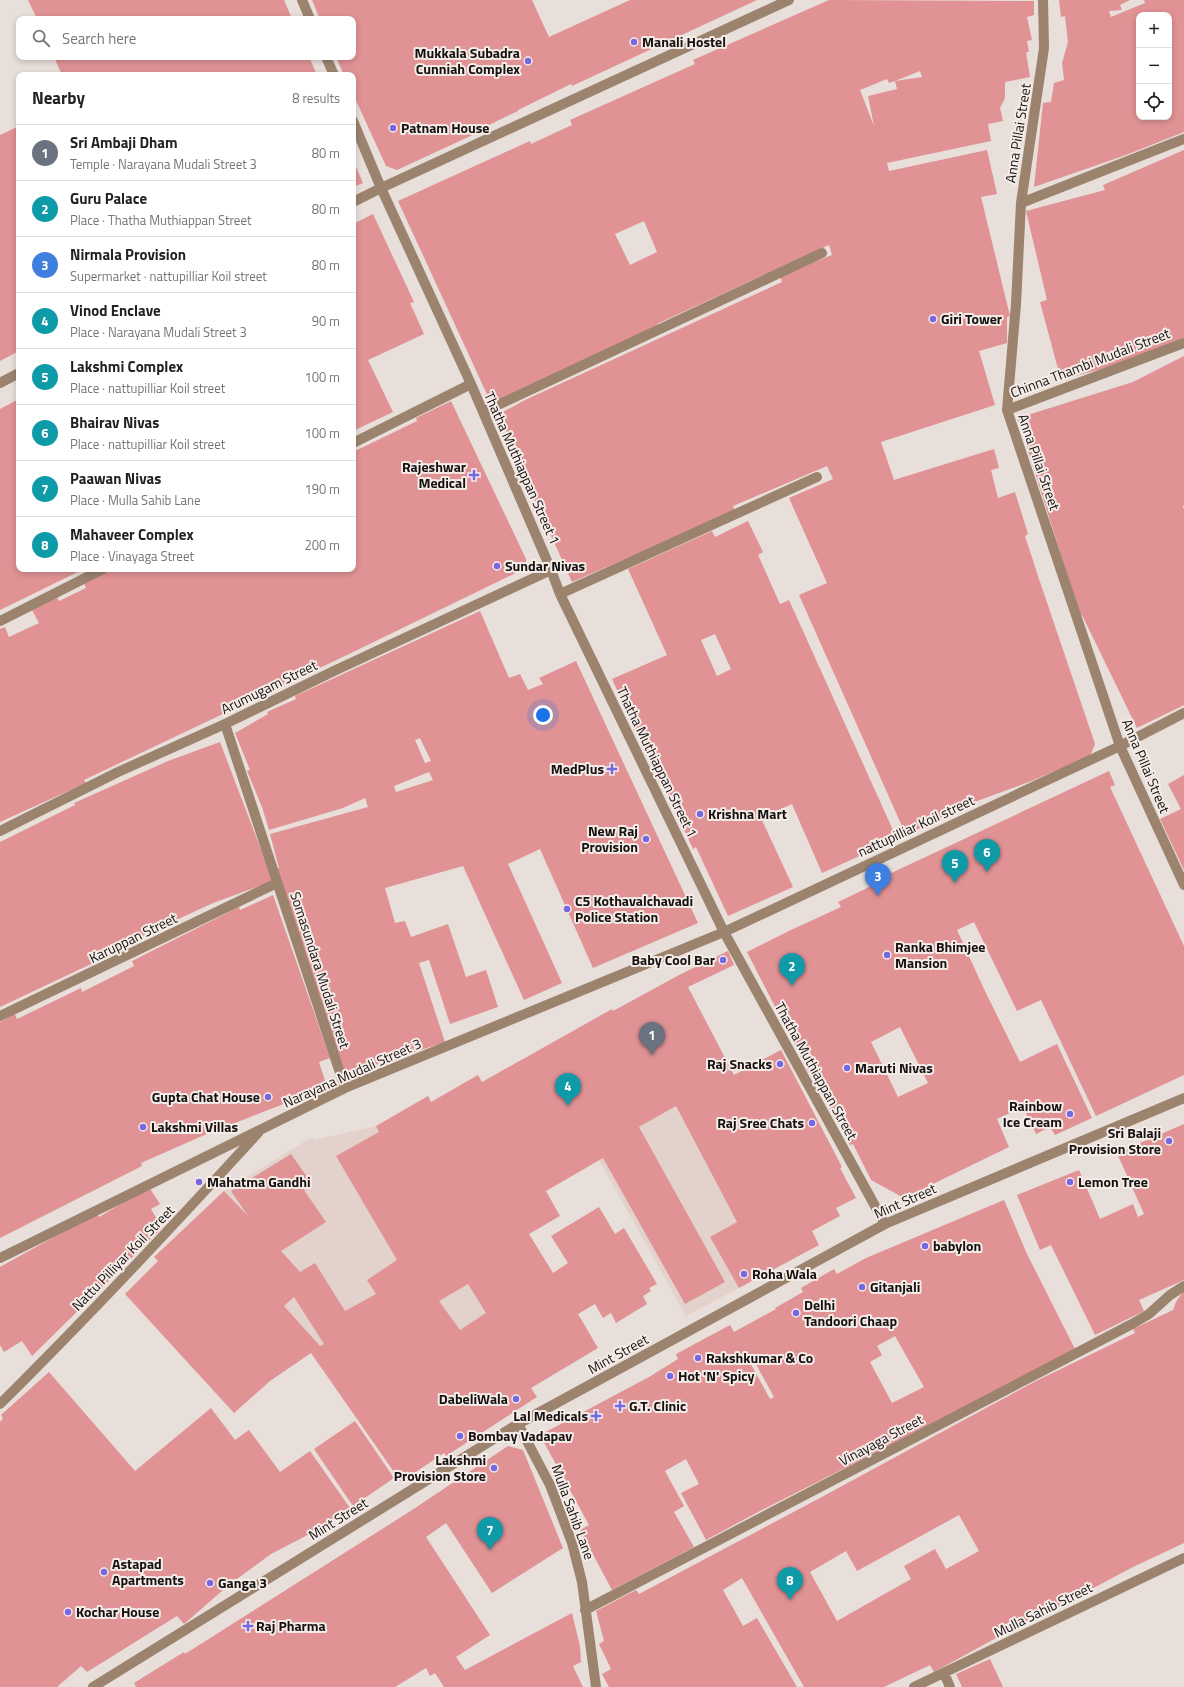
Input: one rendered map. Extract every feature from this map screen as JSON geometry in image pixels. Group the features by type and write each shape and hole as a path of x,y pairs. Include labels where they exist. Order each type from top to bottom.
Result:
{"street":[{"path":"302,0 309,16"},
{"path":"356,200 789,0"},
{"name":"Anna Pillai Street","path":"1044,0 1044,48 1021,203 1016,304 1006,410 1120,746 1184,885"},
{"path":"327,60 333,72"},
{"name":"Thatha Muthiappan Street 1","path":"356,128 381,188 483,412 560,594 724,932"},
{"path":"1021,203 1184,139"},
{"path":"483,412 822,254"},
{"name":"Chinna Thambi Mudali Street","path":"1006,410 1184,343"},
{"path":"0,383 16,375"},
{"path":"356,441 470,384"},
{"path":"560,594 817,477"},
{"name":"Arumugam Street","path":"0,830 118,772 225,724 336,670 551,570"},
{"path":"0,621 98,572"},
{"name":"nattupilliar Koil street","path":"724,932 1120,746 1184,713"},
{"name":"Somasundara Mudali Street","path":"225,724 345,1088"},
{"name":"Karuppan Street","path":"0,1016 277,883"},
{"name":"Narayana Mudali Street 3","path":"0,1258 345,1088 724,932"},
{"name":"Thatha Muthiappan Street","path":"724,932 885,1224"},
{"name":"Mint Street","path":"93,1687 518,1424 885,1224 1184,1098"},
{"name":"Nattu Pilliyar Koil Street","path":"0,1404 58,1347 154,1247 262,1129"},
{"name":"Vinayaga Street","path":"585,1610 1132,1324 1149,1314 1170,1295 1184,1286"},
{"name":"Mulla Sahib Lane","path":"518,1424 542,1466 566,1524 579,1567 596,1687"},
{"name":"Mulla Sahib Street","path":"914,1687 944,1674 1184,1558"},
{"path":"944,1674 950,1687"}],"shaded area":[{"path":"676,1106 737,1222 710,1237 739,1288 686,1316 599,1160 643,1135 639,1127"},
{"path":"376,1126 486,1313 513,1412 475,1437 376,1294 345,1311 353,1323 320,1346 284,1306 310,1284 224,1191 312,1137 314,1140"}],"building":[{"path":"28,0 284,0 291,16 36,16"},
{"path":"312,0 532,0 549,37 630,0 757,0 572,86 571,84 489,125 490,127 397,170 386,166 356,101 356,72 343,72 337,60 356,60 356,16 319,16"},
{"path":"829,0 1034,1 1034,15 1027,17 1032,40 1027,41 1029,52 1026,52 1030,77 1005,82 1005,98 1000,108 1003,121 988,124 991,141 887,163 889,171 987,150 997,194 981,197 1010,316 1007,317 1007,343 979,351 995,405 881,442 894,480 994,449 999,468 991,470 998,498 1015,492 1028,534 1025,536 1095,744 1090,756 1034,780 969,804 906,835 799,595 827,583 789,498 833,479 827,466 733,506 735,511 572,582 531,491 529,493 517,466 520,464 499,414 525,400 782,282 780,276 832,255 829,245 657,324 658,326 491,403 398,201 530,141 531,144 572,125 570,120 695,64 693,60","holes":["920,71 922,77 895,81","887,79 889,83 895,81 897,89 868,96 874,126 860,90","644,221 657,252 630,265 615,234"]},
{"path":"1059,0 1130,0 1120,5 1122,10 1109,11 1111,17 1145,3 1144,0 1184,0 1184,132 1126,155 1034,187 1043,103 1051,102 1054,83 1064,80 1062,63 1068,42 1065,16 1061,17"},
{"path":"55,60 310,60 316,72 61,72"},
{"path":"16,127 16,353 0,361 0,135"},
{"path":"1184,150 1184,338 1123,363 1061,380 1040,302 1047,300 1026,211 1105,190 1103,185"},
{"path":"356,167 363,183 356,186"},
{"path":"373,214 414,302 410,303 424,334 368,360 393,412 356,430 356,222"},
{"path":"1184,356 1184,705 1137,728 1082,615 1080,616 1018,418 1133,382"},
{"path":"16,401 16,572 78,572 0,610 0,409"},
{"path":"451,401 526,559 526,568 84,780 86,783 0,822 0,629 5,627 9,637 39,623 31,608 56,596 59,601 86,588 84,583 107,572 356,572 356,451 417,421 416,418"},
{"path":"748,521 763,552 758,555 780,604 789,600 897,839 822,873 792,804 761,818 793,887 728,916 696,847 693,849 652,760 649,761 612,679 667,655 628,569 712,531 715,537","holes":["715,634 731,669 717,676 701,640"]},
{"path":"480,611 509,678 520,674 528,690 543,684 539,678 576,661 698,923 593,968 540,849 508,864 562,983 524,1000 463,866 385,888 395,923 405,921 411,937 448,924 466,977 486,970 498,1007 450,1024 429,960 419,963 445,1042 345,1075 275,869 279,868 270,834 368,807 365,798 343,808 269,830 262,807 247,771 250,770 235,733 268,714 267,712 296,699 295,696","holes":["420,738 431,761 425,763 415,740","429,772 433,780 396,792 394,786"]},
{"path":"220,742 273,881 213,903 161,927 125,944 127,947 0,1007 0,842 75,805 74,803 168,761"},
{"path":"1109,771 1115,785 1110,787 1184,946 1184,1075 1096,1116 1041,1000 1017,1011 974,922 957,930 1020,1062 1057,1044 1092,1118 1055,1135 1050,1127 1036,1134 1023,1107 997,1119 1009,1147 904,1198 871,1180 853,1144 850,1145 837,1118 835,1118 812,1071 809,1073 747,952 841,907 838,902 888,878 887,875","holes":["900,1027 928,1083 898,1097 871,1042"]},
{"path":"1184,775 1184,870 1160,819 1181,809 1168,784"},
{"path":"273,895 330,1058 319,1062 327,1087 202,1136 141,1163 142,1166 0,1238 0,1022 15,1014 17,1019 81,988 82,992 134,966 132,961 239,907 240,910"},
{"path":"728,951 734,965 688,987 734,1075 781,1050 842,1167 840,1168 856,1198 836,1208 840,1216 812,1231 819,1245 739,1288 710,1237 737,1222 676,1106 639,1127 725,1282 685,1304 603,1158 546,1191 560,1216 529,1234 553,1273 568,1263 551,1236 599,1207 615,1234 624,1228 657,1284 649,1288 651,1291 643,1296 647,1304 616,1323 611,1313 603,1318 595,1304 578,1314 598,1348 531,1388 537,1397 446,1456 444,1453 401,1482 311,1353 270,1381 234,1413 125,1294 158,1261 154,1257 224,1191 248,1216 231,1191 291,1154 312,1184 304,1190 326,1222 281,1251 300,1272 315,1263 345,1311 376,1294 367,1280 397,1260 336,1156 379,1132 376,1126 428,1096 431,1102 478,1075 482,1082 612,1009 613,1011 681,974","holes":["468,1284 486,1313 460,1330 439,1301","294,1297 324,1344 320,1346 284,1306"]},
{"path":"1184,1124 1184,1280 1139,1300 1144,1311 1095,1335 1051,1245 1040,1250 1017,1195 1079,1170 1100,1219 1133,1204 1138,1217 1144,1214 1117,1153"},
{"path":"149,1187 160,1204 151,1209 162,1228 32,1356 22,1341 4,1352 0,1345 0,1267 97,1213 99,1217"},
{"path":"1004,1200 1027,1254 1076,1351 758,1512 706,1540 681,1493 699,1484 686,1459 665,1471 684,1506 674,1512 694,1547 612,1590 580,1530 589,1525 540,1435 649,1377 678,1359 676,1354 730,1325 734,1332 803,1292 801,1288 834,1269 837,1274 866,1258","holes":["895,1336 924,1387 892,1403 870,1362 882,1355 877,1346","752,1357 774,1397 770,1399 748,1359"]},
{"path":"1184,1290 1184,1543 1133,1567 1054,1609 1053,1607 934,1672 930,1665 884,1687 804,1687 742,1578 723,1590 743,1626 757,1618 797,1687 609,1687 602,1674 611,1669 599,1644 604,1641 596,1611 636,1590 639,1594 1036,1381 1135,1333 1133,1329 1173,1310 1176,1302","holes":["959,1515 979,1551 946,1569 935,1549 904,1566 911,1579 837,1621 810,1572 846,1551 857,1571"]},
{"path":"49,1372 135,1471 211,1408 235,1440 249,1430 280,1472 310,1451 350,1508 321,1528 271,1554 230,1584 184,1624 177,1616 87,1672 81,1666 57,1687 0,1687 0,1422 3,1418 1,1415"},
{"path":"355,1421 394,1478 353,1506 314,1449"},
{"path":"508,1446 523,1450 563,1548 492,1593 446,1523 426,1537 490,1635 456,1657 465,1670 572,1613 580,1646 581,1662 573,1666 583,1687 444,1687 435,1673 430,1676 426,1668 395,1687 136,1687 134,1683 184,1652 185,1654 409,1512"},
{"path":"990,1659 1003,1687 962,1687 956,1674"}],"place":[{"name":"Manali Hostel","path":"634,42"},
{"name":"Mukkala Subadra Cunniah Complex","path":"528,61"},
{"name":"Patnam House","path":"393,128"},
{"name":"Giri Tower","path":"933,319"},
{"name":"Rajeshwar Medical","path":"474,475"},
{"name":"Sundar Nivas","path":"497,566"},
{"name":"MedPlus","path":"612,769"},
{"name":"Krishna Mart","path":"700,814"},
{"name":"New Raj Provision","path":"646,839"},
{"name":"Bhairav Nivas","path":"987,872"},
{"name":"Lakshmi Complex","path":"955,883"},
{"name":"Nirmala Provision","path":"878,896"},
{"name":"C5 Kothavalchavadi Police Station","path":"567,909"},
{"name":"Ranka Bhimjee Mansion","path":"887,955"},
{"name":"Baby Cool Bar","path":"723,960"},
{"name":"Guru Palace","path":"792,986"},
{"name":"Sri Ambaji Dham","path":"652,1055"},
{"name":"Raj Snacks","path":"780,1064"},
{"name":"Maruti Nivas","path":"847,1068"},
{"name":"Gupta Chat House","path":"268,1097"},
{"name":"Vinod Enclave","path":"568,1106"},
{"name":"Rainbow Ice Cream","path":"1070,1114"},
{"name":"Raj Sree Chats","path":"812,1123"},
{"name":"Lakshmi Villas","path":"143,1127"},
{"name":"Sri Balaji Provision Store","path":"1169,1141"},
{"name":"Mahatma Gandhi","path":"199,1182"},
{"name":"Lemon Tree","path":"1070,1182"},
{"name":"babylon","path":"925,1246"},
{"name":"Roha Wala","path":"744,1274"},
{"name":"Gitanjali","path":"862,1287"},
{"name":"Delhi Tandoori Chaap","path":"796,1313"},
{"name":"Rakshkumar & Co","path":"698,1358"},
{"name":"Hot 'N' Spicy","path":"670,1376"},
{"name":"DabeliWala","path":"516,1399"},
{"name":"G.T. Clinic","path":"620,1406"},
{"name":"Lal Medicals","path":"596,1416"},
{"name":"Bombay Vadapav","path":"460,1436"},
{"name":"Lakshmi Provision Store","path":"494,1468"},
{"name":"Paawan Nivas","path":"490,1550"},
{"name":"Astapad Apartments","path":"104,1572"},
{"name":"Ganga 3","path":"210,1583"},
{"name":"Mahaveer Complex","path":"790,1600"},
{"name":"Kochar House","path":"68,1612"},
{"name":"Raj Pharma","path":"248,1626"}]}
